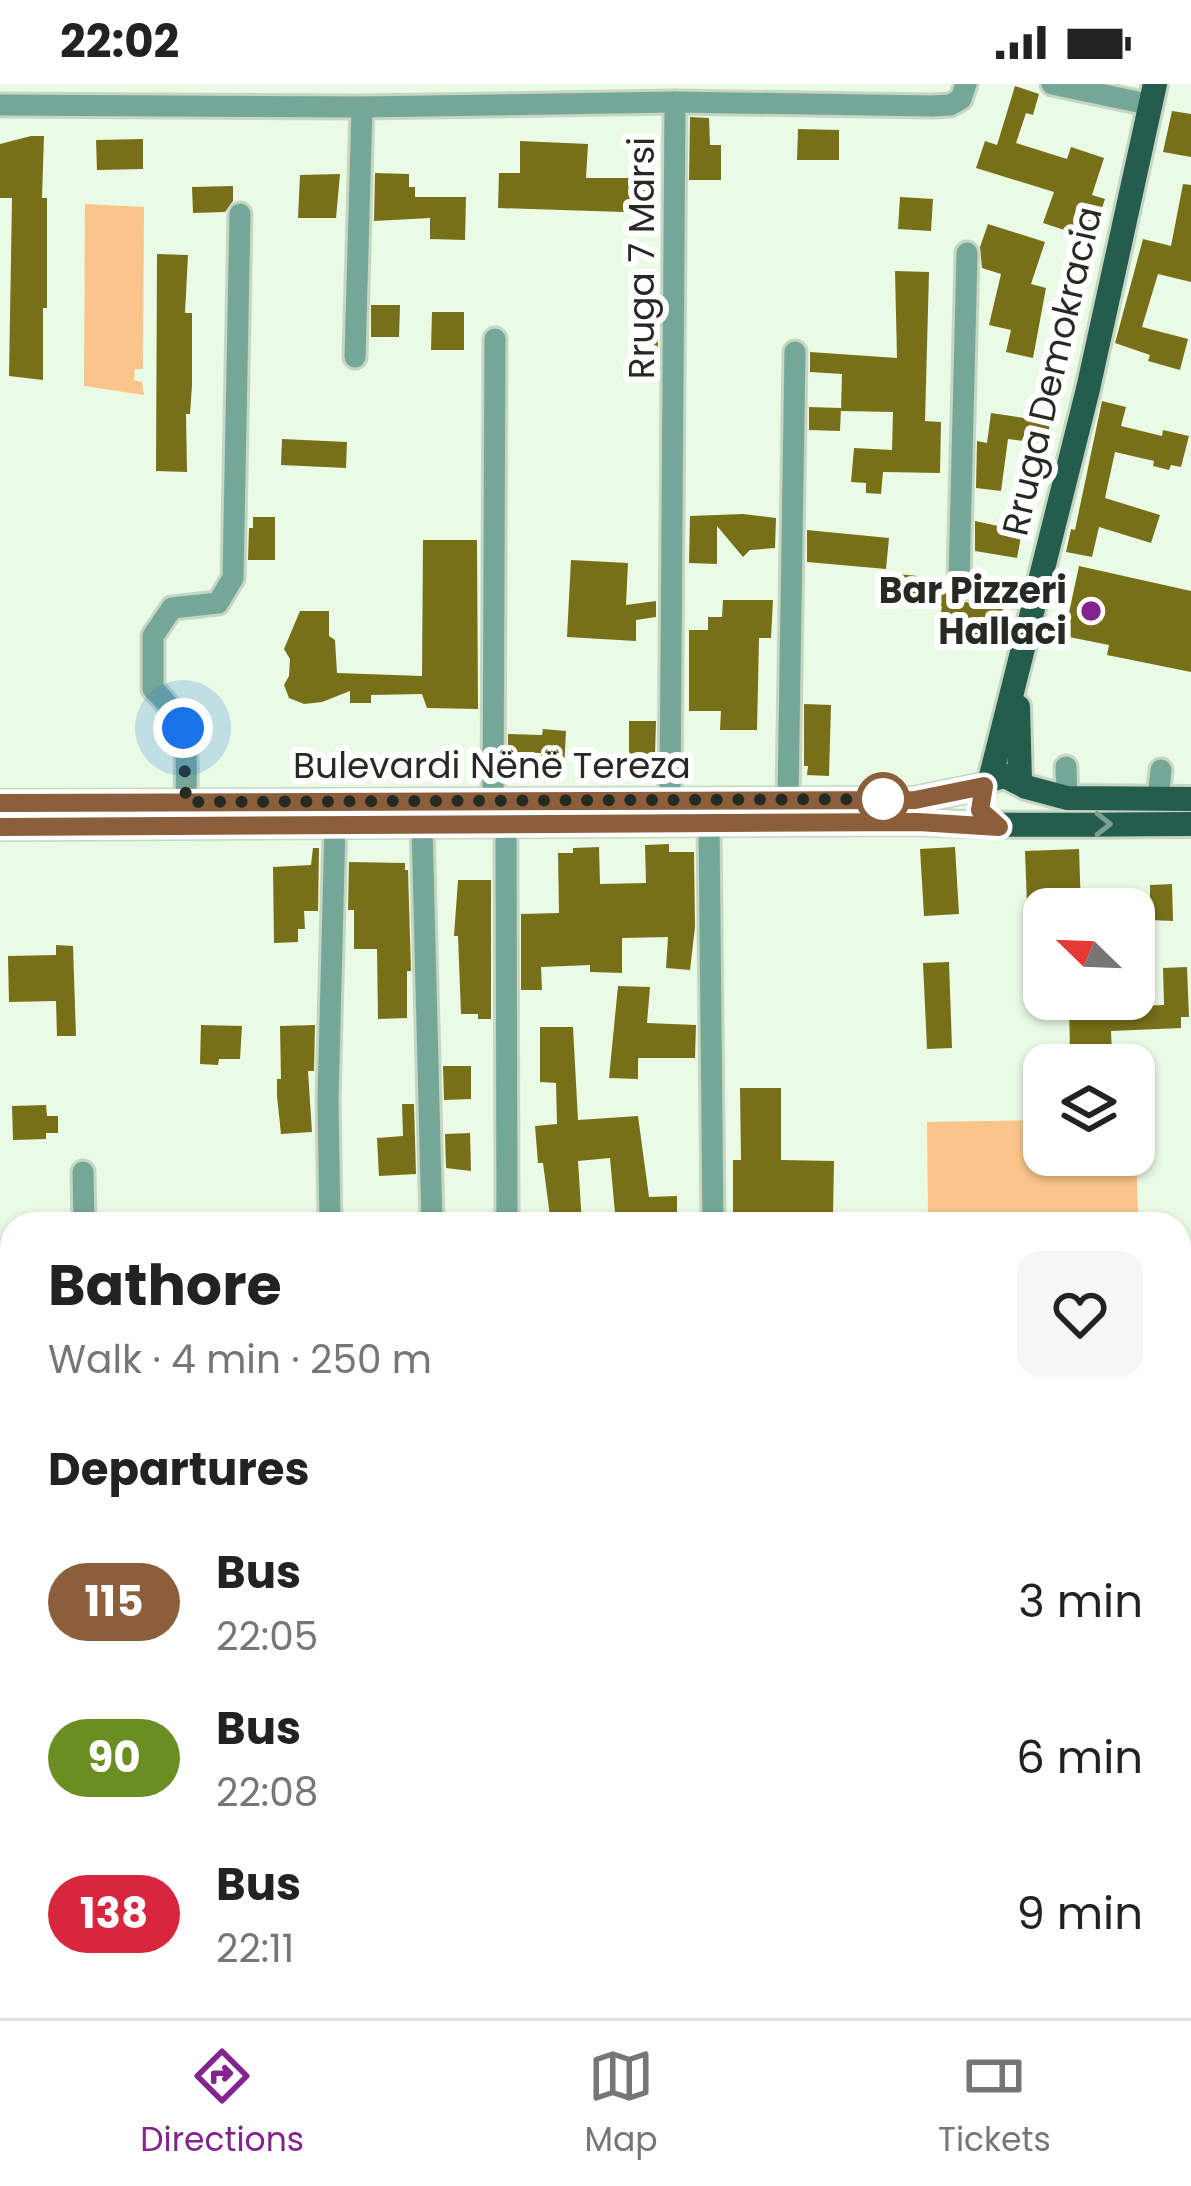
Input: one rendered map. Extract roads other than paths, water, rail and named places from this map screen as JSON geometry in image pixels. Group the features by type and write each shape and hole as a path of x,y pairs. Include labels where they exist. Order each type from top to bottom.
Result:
{"main road":[{"name":"Rruga Demokracia","path":"987,783 1088,389 1154,94"},
{"name":"Rruga Demokracia","path":"1017,675 1028,704 1023,784"},
{"name":"Bulevardi Nënë Tereza","path":"0,803 915,800 1005,776 1067,798 1191,799"},
{"path":"987,783 980,810 1007,826 1028,812 1023,784"},
{"name":"Bulevardi Nënë Tereza","path":"0,827 1191,824"}],"street":[{"path":"675,103 950,105 961,99 967,84"},
{"path":"1052,84 1154,94"},
{"name":"Rruga 7 Marsi","path":"0,105 57,94 264,94 362,107 486,95 633,94 675,103 670,800"},
{"path":"356,357 362,107"},
{"path":"186,802 183,728 173,707 154,688 153,635 172,608 218,602 233,578 240,214"},
{"path":"967,254 959,581 964,587 1035,600"},
{"path":"493,801 495,339"},
{"path":"788,800 795,352"},
{"path":"1066,767 1067,798"},
{"path":"1157,799 1161,770"},
{"path":"506,825 507,1212"},
{"path":"709,825 713,1212"},
{"path":"330,1212 334,826"},
{"path":"422,826 432,1212"},
{"path":"82,1172 84,1212"}],"place":[{"name":"Bar Pizzeri Hallaci","path":"1091,611"}]}
